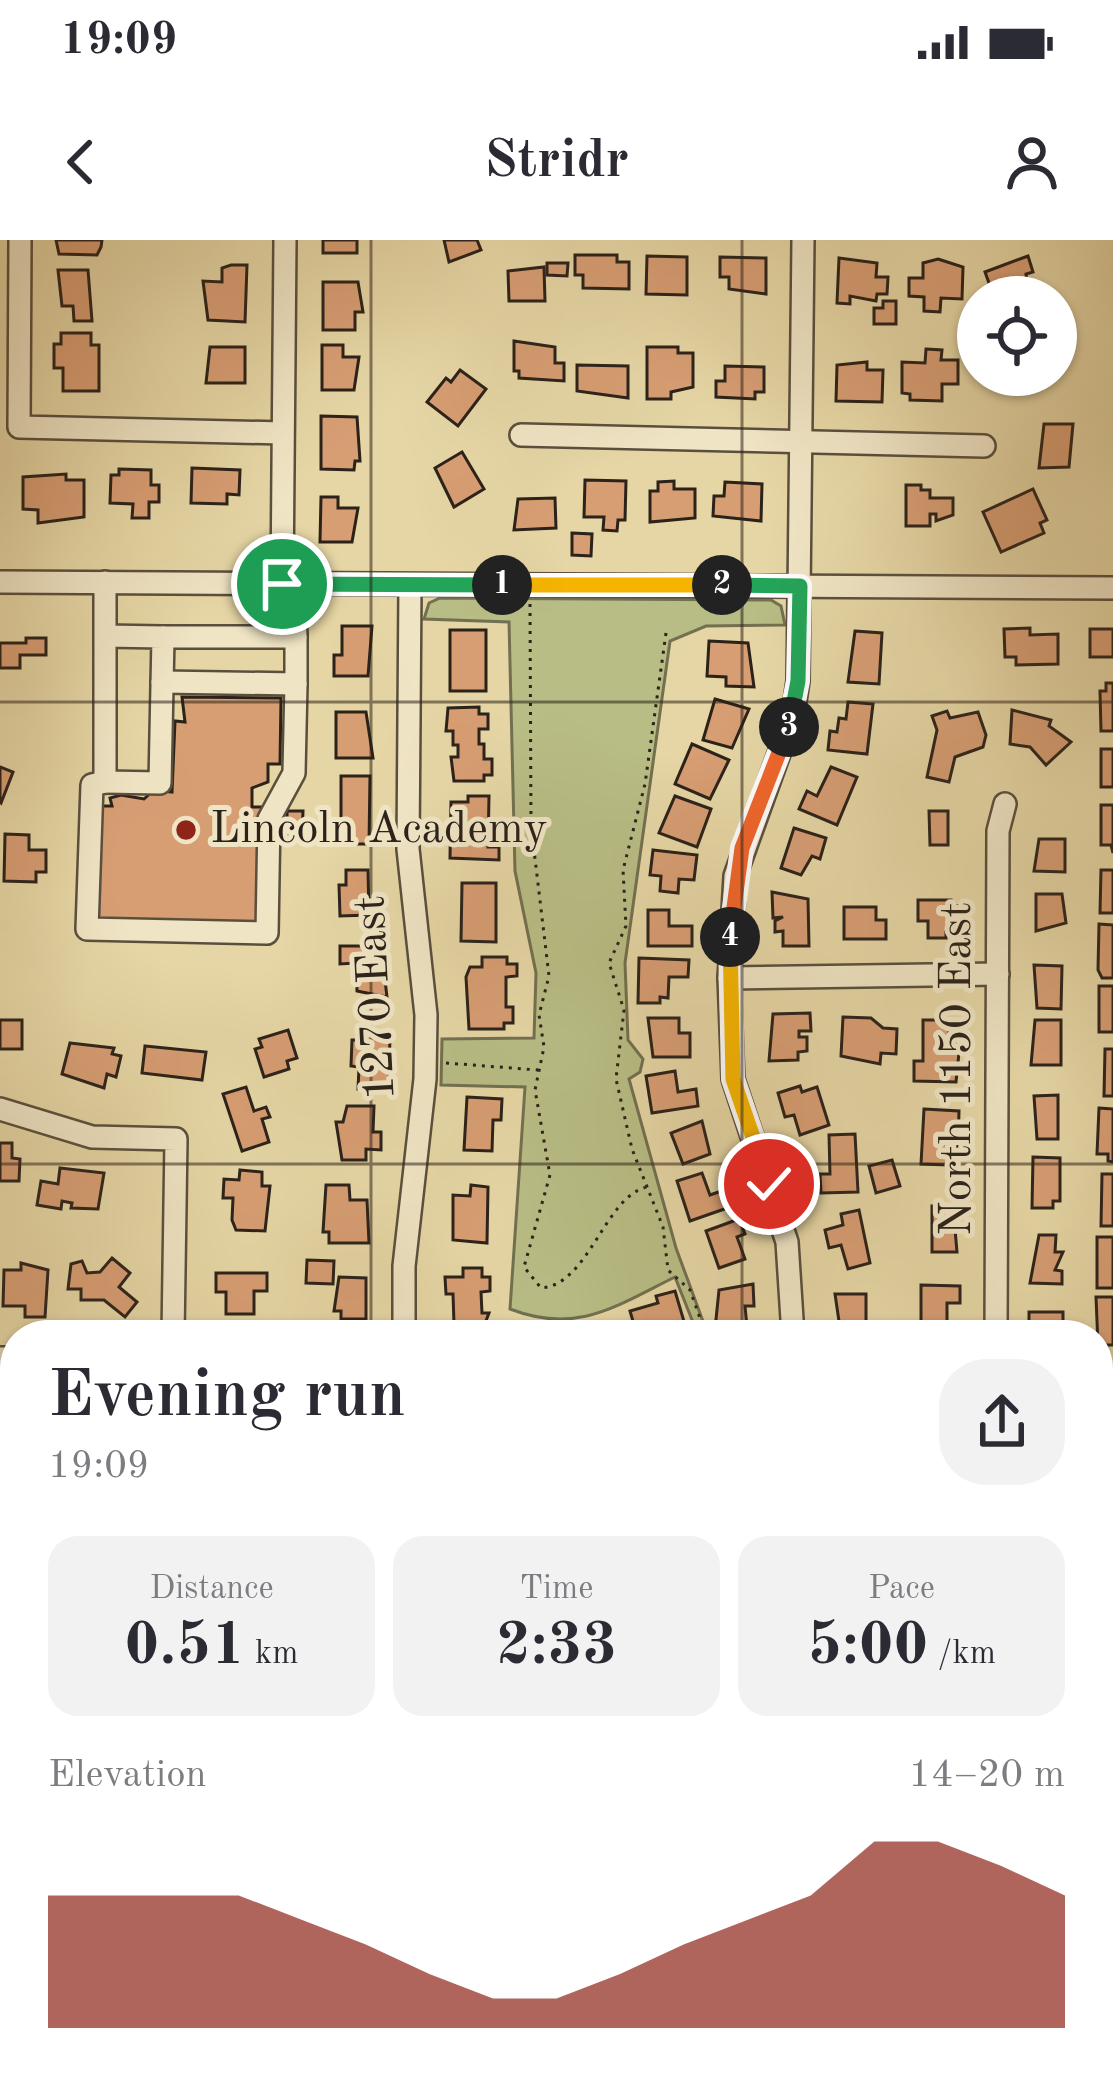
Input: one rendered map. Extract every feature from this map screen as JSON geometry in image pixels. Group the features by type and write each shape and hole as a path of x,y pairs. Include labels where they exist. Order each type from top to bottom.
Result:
{"street":[{"path":"20,240 19,427 282,433"},
{"path":"163,638 160,783 92,785 87,928 267,933 269,819 294,773 296,637 282,433 285,240"},
{"path":"792,1320 787,1242 733,1079 729,978 735,876 793,715 800,586 803,240"},
{"path":"521,435 984,446"},
{"path":"0,582 1113,588"},
{"path":"105,582 105,782"},
{"name":"1270 East","path":"404,1320 404,1266 423,1100 426,1016 408,849 410,585"},
{"path":"105,636 296,637"},
{"path":"162,682 296,684"},
{"name":"North 1150 East","path":"996,1320 998,831 1005,804"},
{"path":"729,978 998,974"},
{"path":"0,1108 92,1137 176,1138 173,1320"}],"path":[{"path":"530,604 532,825 549,976 539,1015 544,1047 537,1119 550,1175 524,1267 533,1283 549,1288 573,1273 635,1190 647,1187"},
{"path":"666,633 645,784 622,870 626,926 609,963 624,1010 616,1079 632,1149 663,1227 668,1270 690,1290 701,1320"},
{"path":"446,1063 539,1070"},
{"path":"575,1252 583,1256"}],"green space":[{"path":"440,598 771,600 781,606 785,625 706,626 670,641 625,963 628,1040 643,1059 640,1072 629,1079 676,1248 702,1320 692,1320 675,1277 615,1307 576,1318 534,1316 510,1309 525,1087 441,1085 442,1039 534,1038 536,973 515,871 509,622 424,619 429,603"}],"building":[{"path":"56,240 102,240 97,255 59,254"},
{"path":"323,240 357,240 357,253 323,253"},
{"path":"444,240 477,240 481,250 449,262"},
{"path":"575,255 617,255 617,262 629,262 629,289 583,288 583,275 575,275"},
{"path":"647,256 687,257 687,295 646,294"},
{"path":"1028,256 1033,272 986,276 985,272"},
{"path":"720,257 766,258 766,294 729,289 729,277 720,277"},
{"path":"839,258 877,263 876,277 888,277 887,294 877,294 876,301 850,296 850,304 837,303"},
{"path":"938,259 963,267 963,276 957,276 957,299 941,298 940,312 924,311 924,297 909,296 909,278 923,278 923,263"},
{"path":"547,263 568,263 567,276 547,275"},
{"path":"247,265 245,322 208,320 203,281 222,282 222,268"},
{"path":"544,267 545,301 509,301 508,271"},
{"path":"58,270 88,270 92,321 74,321 73,306 62,306"},
{"path":"323,282 358,282 363,312 355,312 355,330 323,330"},
{"path":"883,301 896,301 896,324 874,324 874,308 883,308"},
{"path":"61,333 91,333 91,345 99,345 99,391 63,391 63,368 54,368 54,344 61,344"},
{"path":"514,341 555,347 555,363 564,363 564,381 519,378 519,371 514,371"},
{"path":"322,345 343,345 343,357 359,357 354,390 322,390"},
{"path":"210,347 245,347 245,383 206,383"},
{"path":"647,347 678,347 678,353 693,353 693,387 671,392 671,399 647,399"},
{"path":"926,349 942,350 941,360 957,360 957,384 942,384 942,401 910,400 910,394 902,393 902,362 925,363"},
{"path":"867,362 867,370 883,370 882,402 836,401 837,365"},
{"path":"577,365 628,366 628,398 577,391"},
{"path":"725,366 764,367 764,392 755,392 755,399 716,397 716,381 725,381"},
{"path":"460,370 486,389 458,426 427,402 446,378 451,382"},
{"path":"321,416 357,417 360,461 355,461 354,470 321,469"},
{"path":"1044,424 1073,424 1069,467 1039,468"},
{"path":"462,452 484,489 454,507 435,468"},
{"path":"192,468 240,470 239,495 227,494 227,504 191,503"},
{"path":"119,469 151,470 151,485 159,485 159,502 149,502 149,518 132,518 133,504 110,503 111,475 119,475"},
{"path":"66,474 66,480 84,480 84,517 38,523 38,510 23,509 23,477"},
{"path":"585,480 626,481 625,520 618,520 617,531 603,530 604,517 584,517"},
{"path":"674,481 674,489 695,489 695,518 650,522 650,491 658,491 658,482"},
{"path":"725,482 762,484 761,521 713,516 714,496 724,496"},
{"path":"906,485 921,485 921,490 930,490 930,498 953,498 953,515 936,521 936,514 930,514 930,526 906,526"},
{"path":"1033,489 1047,520 1040,523 1044,533 1001,552 983,512"},
{"path":"321,497 338,497 338,508 358,508 352,542 320,542"},
{"path":"555,498 556,528 514,530 518,499"},
{"path":"572,533 592,534 591,556 572,555"},
{"path":"342,626 372,626 368,676 334,676 334,655 342,655"},
{"path":"1030,628 1030,635 1058,634 1058,664 1016,665 1016,657 1005,657 1004,629"},
{"path":"1090,629 1113,629 1113,657 1090,657"},
{"path":"450,630 486,630 486,691 450,691"},
{"path":"855,631 882,633 879,684 848,682"},
{"path":"26,638 46,638 46,655 20,655 20,668 0,668 0,643 26,643"},
{"path":"709,641 748,643 754,687 726,686 726,677 707,676"},
{"path":"1106,683 1113,683 1113,731 1101,731 1100,691 1106,691"},
{"path":"182,697 281,698 280,764 268,764 268,782 252,788 252,807 262,807 260,923 96,920 100,806 112,806 110,798 121,795 144,799 154,790 172,792 175,721 185,722"},
{"path":"715,699 749,709 732,748 703,740"},
{"path":"848,702 873,704 867,754 828,750 830,731 837,732 839,718 846,719"},
{"path":"479,707 479,714 488,714 488,729 479,729 479,744 484,744 484,759 492,759 492,775 484,775 484,781 454,781 451,757 458,757 458,745 453,745 453,731 446,731 448,708"},
{"path":"1012,710 1051,720 1049,726 1071,742 1046,765 1030,747 1010,744"},
{"path":"947,711 950,718 978,712 986,735 983,747 955,757 949,782 927,777 937,730 932,716"},
{"path":"336,712 366,712 373,758 336,758"},
{"path":"692,744 729,760 710,799 675,784"},
{"path":"1101,749 1113,749 1113,787 1101,787"},
{"path":"0,767 13,772 1,803 0,802"},
{"path":"831,767 857,777 837,825 799,809 807,791 817,796"},
{"path":"341,776 370,776 369,844 341,844"},
{"path":"468,796 489,796 488,847 499,847 499,860 450,858 451,802 468,802"},
{"path":"675,796 711,809 697,847 659,833"},
{"path":"1101,805 1113,805 1113,853 1111,845 1101,845"},
{"path":"287,811 303,811 302,840 287,839"},
{"path":"929,811 948,811 948,845 930,845"},
{"path":"794,828 826,838 820,859 812,856 801,875 781,868"},
{"path":"5,834 29,835 29,850 46,850 46,872 36,872 36,882 4,881"},
{"path":"1039,839 1065,839 1065,872 1034,871"},
{"path":"653,850 697,855 694,880 679,879 678,893 660,891 661,876 650,875"},
{"path":"346,870 368,870 369,915 340,916 339,885 346,885"},
{"path":"1101,870 1113,870 1113,913 1100,913"},
{"path":"462,883 496,883 496,942 461,941"},
{"path":"772,892 808,899 809,946 783,946 783,931 775,932 775,921 783,917 773,918"},
{"path":"1036,894 1062,894 1066,923 1036,931"},
{"path":"918,900 951,900 951,906 967,906 967,927 946,932 946,938 928,938 928,921 918,921"},
{"path":"844,907 876,907 876,920 886,920 886,939 844,939"},
{"path":"648,910 669,910 669,926 692,926 692,946 648,946"},
{"path":"1099,924 1113,925 1113,978 1102,978 1098,970"},
{"path":"340,946 381,946 387,997 357,991 356,963 340,964"},
{"path":"482,957 507,957 507,964 517,964 517,976 506,977 506,1007 513,1007 513,1023 504,1023 504,1029 469,1029 466,977 470,967 482,967"},
{"path":"639,958 689,960 688,977 669,977 668,998 660,997 660,1003 638,1003"},
{"path":"1034,965 1062,966 1061,1009 1037,1008"},
{"path":"1099,986 1113,986 1113,1032 1099,1032"},
{"path":"810,1013 811,1031 799,1031 799,1037 807,1037 807,1051 798,1052 798,1060 769,1061 773,1014"},
{"path":"843,1017 871,1018 883,1028 897,1029 896,1054 881,1053 880,1064 841,1056"},
{"path":"648,1018 679,1018 679,1033 690,1033 690,1057 653,1057"},
{"path":"0,1020 22,1020 22,1049 0,1049"},
{"path":"923,1020 949,1020 949,1043 960,1043 956,1082 914,1081 914,1061 923,1061"},
{"path":"1035,1020 1061,1020 1061,1065 1031,1065"},
{"path":"288,1030 297,1058 287,1061 289,1069 264,1077 255,1049 262,1047 259,1039"},
{"path":"358,1030 390,1031 389,1089 358,1089 359,1067 351,1066 352,1040 358,1040"},
{"path":"70,1043 114,1048 112,1054 121,1056 116,1077 107,1074 104,1088 62,1074"},
{"path":"145,1046 206,1052 202,1080 142,1073"},
{"path":"1105,1049 1113,1049 1113,1096 1104,1096"},
{"path":"675,1071 678,1092 696,1089 698,1106 652,1113 646,1076"},
{"path":"800,1086 802,1092 817,1087 829,1125 800,1135 794,1115 785,1117 778,1093"},
{"path":"246,1087 254,1111 266,1107 270,1117 262,1119 269,1142 242,1151 223,1094"},
{"path":"1058,1095 1058,1139 1037,1139 1034,1096"},
{"path":"467,1097 502,1099 501,1120 493,1120 492,1151 464,1150"},
{"path":"347,1106 374,1106 373,1132 381,1132 381,1150 366,1149 366,1160 342,1160 336,1122 343,1122"},
{"path":"1099,1108 1113,1109 1113,1162 1108,1161 1108,1154 1097,1154"},
{"path":"924,1109 959,1111 958,1148 949,1147 948,1165 921,1164"},
{"path":"702,1121 710,1154 683,1164 671,1133"},
{"path":"855,1134 858,1192 821,1193 820,1174 830,1174 829,1135"},
{"path":"0,1143 12,1143 12,1158 20,1159 19,1181 0,1181"},
{"path":"1033,1157 1060,1158 1060,1201 1053,1201 1053,1208 1032,1208"},
{"path":"892,1160 900,1186 876,1193 869,1166"},
{"path":"60,1168 104,1173 98,1209 71,1208 72,1203 62,1201 61,1209 37,1205 41,1181 58,1184"},
{"path":"240,1170 262,1172 262,1186 270,1186 265,1231 236,1230 233,1198 223,1198 224,1179 239,1180"},
{"path":"702,1173 710,1195 727,1189 733,1206 690,1221 677,1181"},
{"path":"1102,1174 1113,1174 1113,1226 1101,1226"},
{"path":"326,1185 349,1185 350,1200 367,1200 369,1243 329,1243 329,1232 323,1232"},
{"path":"471,1185 488,1187 487,1243 453,1240 453,1195 470,1196"},
{"path":"932,1206 953,1206 957,1252 932,1252"},
{"path":"859,1210 870,1263 848,1269 841,1245 829,1248 825,1230 843,1225 841,1214"},
{"path":"739,1219 745,1234 737,1237 745,1259 719,1268 706,1231"},
{"path":"1039,1235 1056,1235 1055,1252 1063,1252 1055,1270 1062,1271 1062,1284 1030,1283"},
{"path":"1097,1237 1113,1237 1113,1288 1097,1288"},
{"path":"112,1258 130,1273 119,1287 137,1302 125,1317 104,1300 81,1300 81,1289 68,1289 71,1264 82,1261 87,1273 100,1272"},
{"path":"307,1260 334,1261 333,1284 306,1283"},
{"path":"21,1263 48,1270 45,1317 25,1317 25,1306 3,1306 4,1270 21,1270"},
{"path":"463,1268 482,1268 482,1277 490,1277 490,1291 481,1292 482,1313 489,1313 486,1320 454,1320 453,1294 446,1294 445,1277 463,1277"},
{"path":"216,1273 267,1273 267,1291 254,1291 254,1314 226,1314 226,1292 216,1292"},
{"path":"339,1277 366,1278 366,1319 341,1319 341,1311 334,1311"},
{"path":"753,1284 754,1306 745,1306 746,1320 716,1320 719,1290"},
{"path":"921,1285 960,1286 960,1303 947,1303 947,1320 921,1320"},
{"path":"675,1291 684,1320 633,1320 630,1311 658,1303 656,1296"},
{"path":"835,1294 866,1294 866,1320 839,1320"},
{"path":"1096,1297 1113,1297 1113,1320 1097,1320"},
{"path":"1029,1312 1063,1312 1063,1320 1029,1320"}],"place":[{"name":"Lincoln Academy","path":"186,830"}],"route":[{"path":"282,584 800,586 793,715 742,848 730,918 729,1052 740,1107 769,1184"}]}
